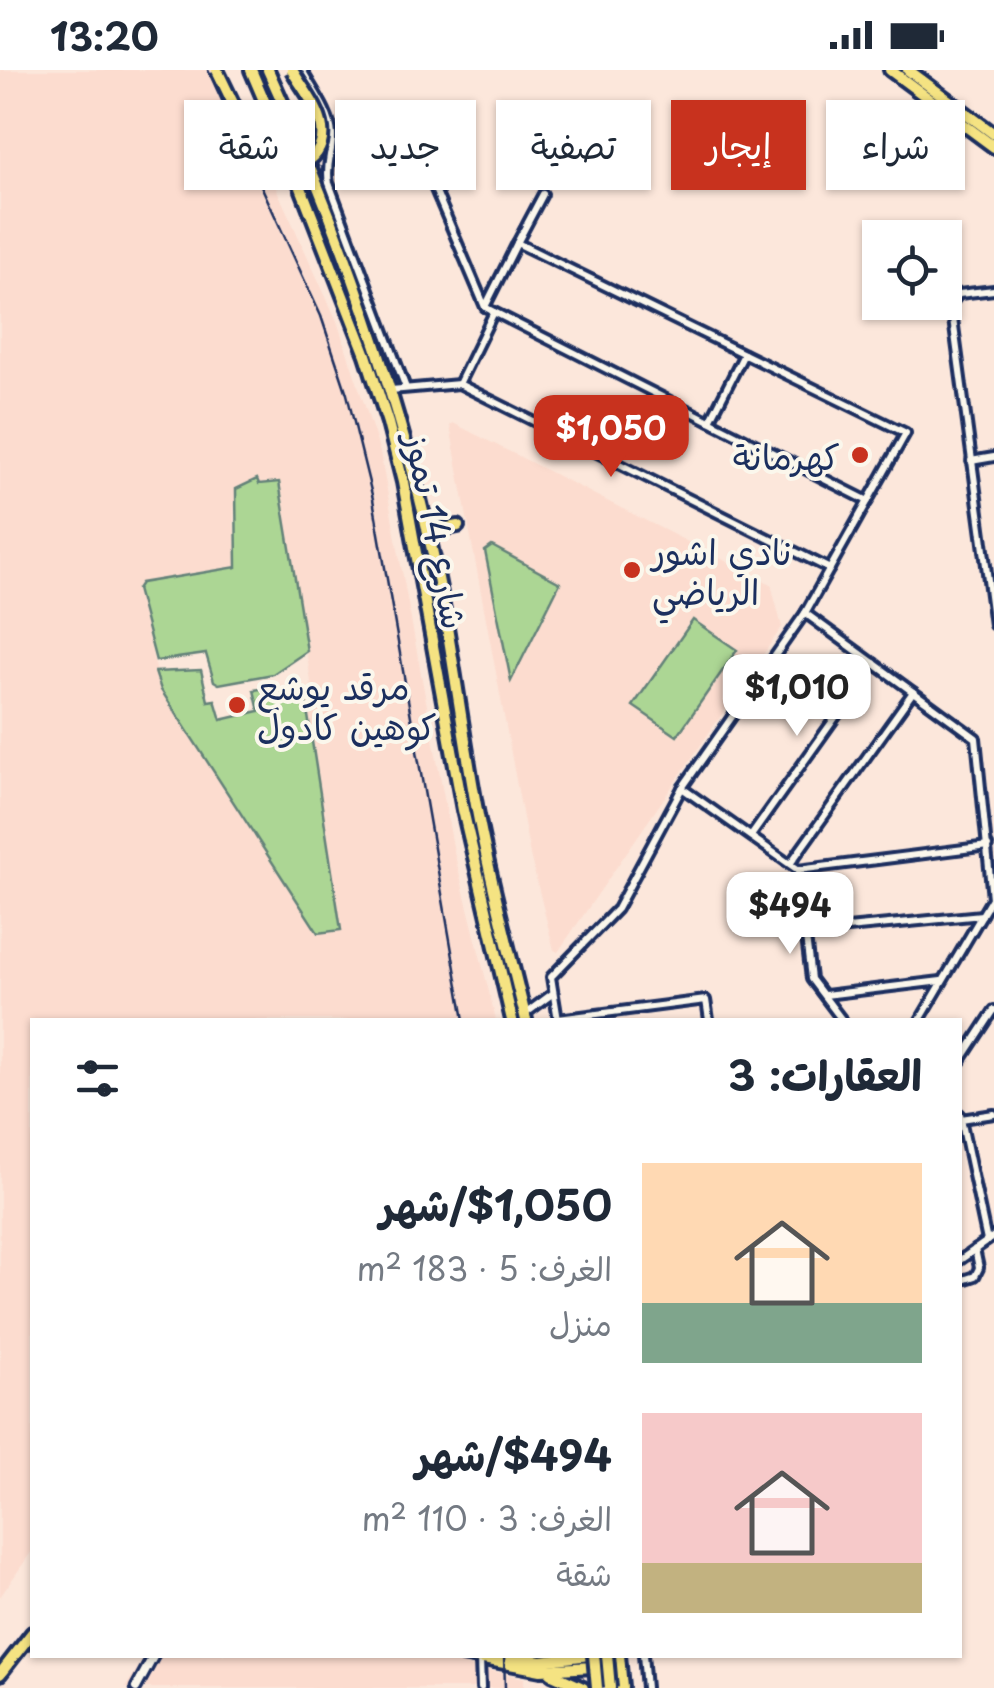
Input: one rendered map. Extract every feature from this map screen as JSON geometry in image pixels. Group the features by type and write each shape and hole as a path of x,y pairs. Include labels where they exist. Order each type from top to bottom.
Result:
{"main road":[{"path":"217,70 256,151 265,162 278,168 300,166 320,147 322,126 291,70"},
{"name":"شارع 14 تموز","path":"252,70 366,355 392,438 466,825 512,1018"},
{"name":"شارع 14 تموز","path":"270,70 315,178 391,390 428,532 477,810 525,1017"},
{"path":"890,70 994,147"},
{"path":"908,70 994,134"},
{"path":"428,532 458,526"},
{"path":"0,1663 30,1626"},
{"path":"0,1674 30,1636"},
{"path":"473,1658 541,1666 592,1659 596,1688"},
{"path":"511,1658 541,1666 583,1688"},
{"path":"541,1666 549,1658"},
{"path":"610,1688 614,1660"},
{"path":"614,1660 622,1688"}],"street":[{"path":"302,70 329,122 329,182 406,388"},
{"path":"435,190 485,307 868,501"},
{"path":"485,307 543,194"},
{"path":"518,242 906,433 806,613 682,788 617,909 551,978 558,1018"},
{"path":"994,290 960,294 952,300 952,326 994,625"},
{"path":"459,384 494,312"},
{"path":"710,421 744,354"},
{"path":"391,390 459,384 830,569"},
{"path":"971,461 994,458"},
{"path":"806,613 976,738 992,898 921,1018"},
{"path":"751,836 874,663"},
{"path":"790,864 913,692"},
{"path":"682,788 798,870 988,846"},
{"path":"798,870 811,979 840,1018"},
{"path":"806,932 982,915"},
{"path":"823,996 943,981"},
{"path":"525,1017 552,994"},
{"path":"572,1018 706,1000 709,1018"},
{"path":"637,1009 638,1018"},
{"path":"962,1059 994,1010"},
{"path":"962,1117 994,1114"},
{"path":"962,1125 990,1238 962,1259"},
{"path":"962,1279 975,1276 979,1268 975,1249"},
{"path":"136,1688 152,1658"},
{"path":"643,1658 646,1688"},
{"path":"480,1660 481,1688"}],"shaded area":[{"path":"0,70 222,70 236,100 184,100 184,190 277,190 337,321 380,452 454,852 496,1018 30,1018 30,1554 0,1597","holes":["279,482 313,694 305,696 341,929 318,933 161,690 137,589 141,583 237,567 236,489"]},
{"path":"453,423 771,584 782,627 558,952 554,950 530,855 450,426"},
{"path":"144,1658 433,1658 524,1678 524,1688 125,1688"}],"green space":[{"path":"257,479 259,484 279,482 307,651 273,674 219,684 214,681 206,654 156,661 137,589 141,583 237,567 236,489"},
{"path":"492,546 560,583 511,681 485,551"},
{"path":"693,620 737,650 677,736 633,706"},
{"path":"201,670 208,701 215,700 221,720 259,711 254,690 272,687 305,696 341,930 318,933 161,690 155,672"}],"railway":[{"path":"208,70 321,316 347,394 373,499 464,1018"},
{"path":"504,1658 505,1688"}],"place":[{"name":"كهرمانة","path":"860,455"},
{"name":"نادي اشور الرياضي","path":"632,570"},
{"name":"مرقد يوشع كوهين كادول","path":"237,705"}]}
